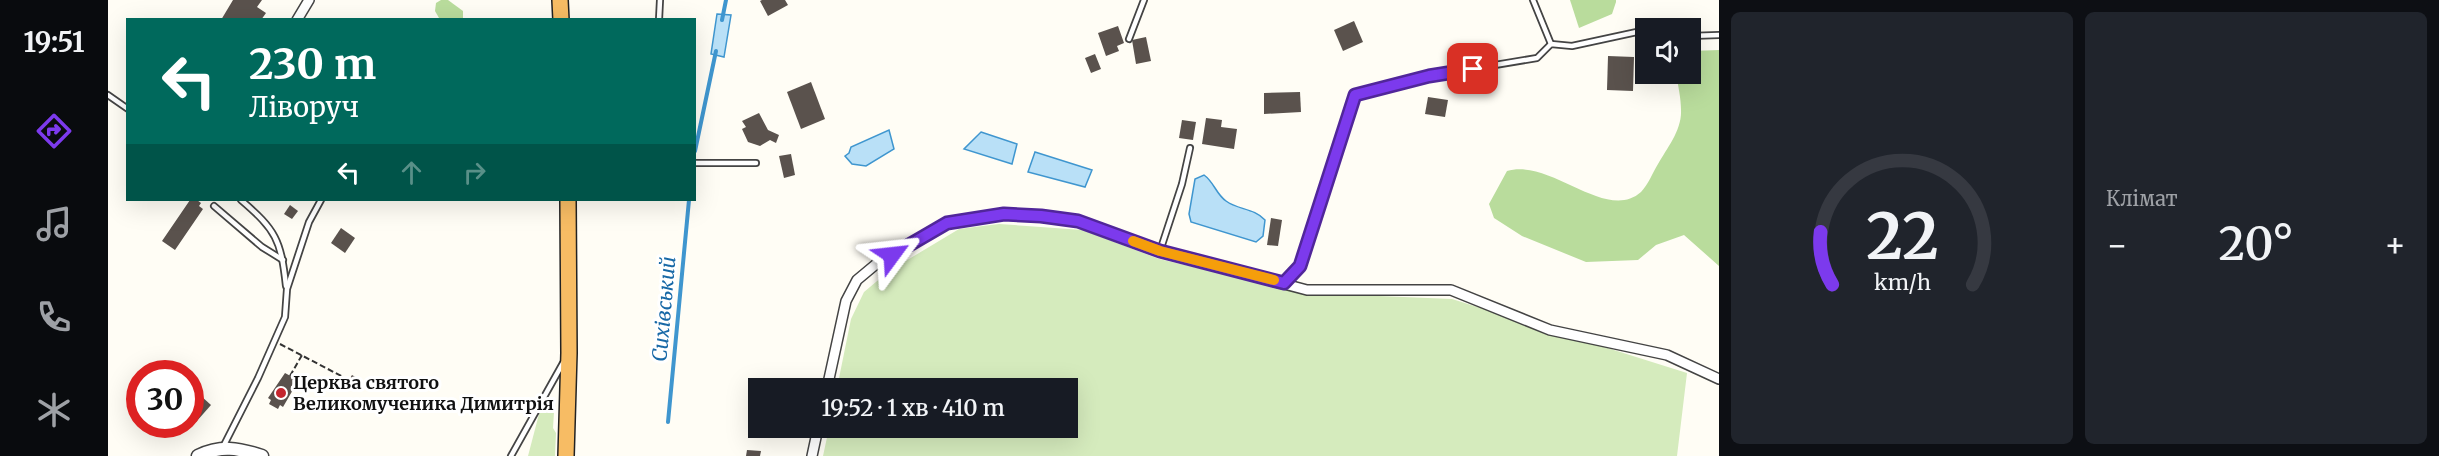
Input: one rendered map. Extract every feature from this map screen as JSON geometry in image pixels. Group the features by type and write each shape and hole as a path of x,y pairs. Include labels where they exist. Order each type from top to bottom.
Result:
{"highway":[{"path":"561,0 561,18"},
{"path":"566,456 569,353 568,201"}],"street":[{"path":"298,18 309,0"},
{"path":"829,378 846,301 857,280 875,265 947,223 1004,214 1078,221 1160,251 1307,290 1451,291 1550,330 1667,355 1719,379"},
{"path":"812,456 816,438"},
{"path":"198,456 224,447 245,450 262,456"}],"lane":[{"path":"659,18 660,0"},
{"path":"1129,39 1144,0"},
{"path":"1533,0 1551,44"},
{"path":"1551,44 1572,46 1635,32"},
{"path":"1701,36 1719,35"},
{"path":"1284,283 1300,266 1355,95 1429,76 1537,58 1551,44"},
{"path":"108,95 126,108"},
{"path":"1160,251 1182,184 1190,148"},
{"path":"696,163 756,163"},
{"path":"224,447 285,317 286,289 279,242 268,224 242,201"},
{"path":"286,289 309,222 320,201"},
{"path":"214,206 262,247 283,260"},
{"path":"511,456 569,353"}],"path":[{"path":"275,342 347,379"},
{"path":"290,376 302,355"}],"green space":[{"path":"448,0 463,11 463,18 439,18 435,11 436,3"},
{"path":"1570,0 1616,0 1616,2 1612,14 1579,28"},
{"path":"1719,50 1719,266 1684,235 1656,245 1638,260 1586,262 1522,236 1494,218 1489,204 1507,171 1524,169 1542,173 1595,196 1611,200 1627,199 1641,192 1677,132 1681,117 1678,84 1701,84 1701,51"},
{"path":"999,224 1083,230 1159,259 1306,293 1452,299 1687,373 1677,456 823,456 827,438 1078,438 1078,378 839,378 851,319 864,292 889,271 959,229"},
{"path":"546,409 554,412 555,456 528,456 539,414"}],"water":[{"path":"717,14 731,15 724,57 711,54"},
{"path":"889,130 894,149 866,166 852,164 845,156 851,147"},
{"path":"981,132 1017,144 1012,164 964,149"},
{"path":"1035,152 1092,170 1085,187 1028,172"},
{"path":"1204,175 1226,201 1256,213 1265,220 1263,236 1256,242 1191,222 1189,214 1195,179"}],"building":[{"path":"233,0 262,0 257,7 266,13 262,18 222,18"},
{"path":"785,0 788,5 768,16 760,1"},
{"path":"1354,21 1363,42 1343,51 1334,30"},
{"path":"1118,26 1124,43 1117,46 1119,51 1106,56 1098,33"},
{"path":"1146,37 1151,61 1136,64 1132,40"},
{"path":"1095,54 1101,69 1091,73 1085,58"},
{"path":"1608,56 1634,57 1633,91 1607,90"},
{"path":"811,82 825,119 801,129 787,92"},
{"path":"1300,92 1301,112 1264,114 1264,93"},
{"path":"1428,97 1448,100 1445,117 1425,114"},
{"path":"759,113 768,130 779,135 776,143 770,140 760,146 748,142 742,129 746,127 742,121"},
{"path":"1206,118 1222,120 1221,127 1237,129 1234,149 1202,144"},
{"path":"1182,120 1196,122 1193,140 1179,138"},
{"path":"791,154 795,175 784,178 779,156"},
{"path":"189,201 201,203 199,206 203,209 175,250 162,241"},
{"path":"290,205 298,211 292,219 284,214"},
{"path":"1271,218 1282,220 1278,246 1267,245"},
{"path":"341,228 355,238 345,253 331,243"},
{"name":"Церква святого Великомученика Димитрія","path":"285,373 296,379 291,387 294,388 283,407 280,405 278,409 269,404 271,400 268,398"},
{"path":"352,375 359,379 353,389 346,385"},
{"path":"204,399 211,405 204,413"},
{"path":"747,450 761,451 760,456 746,456"}],"waterway":[{"name":"Сихівський","path":"722,20 726,0"},
{"name":"Сихівський","path":"696,146 716,51"},
{"name":"Сихівський","path":"668,422 689,201"}],"slow traffic":[{"path":"1133,241 1160,251 1274,280"}],"place":[{"name":"Церква святого Великомученика Димитрія","path":"281,393"}],"route":[{"path":"892,255 947,223 1004,214 1041,216 1078,221 1160,251 1284,283 1300,266 1355,95 1429,76 1473,69"}]}
